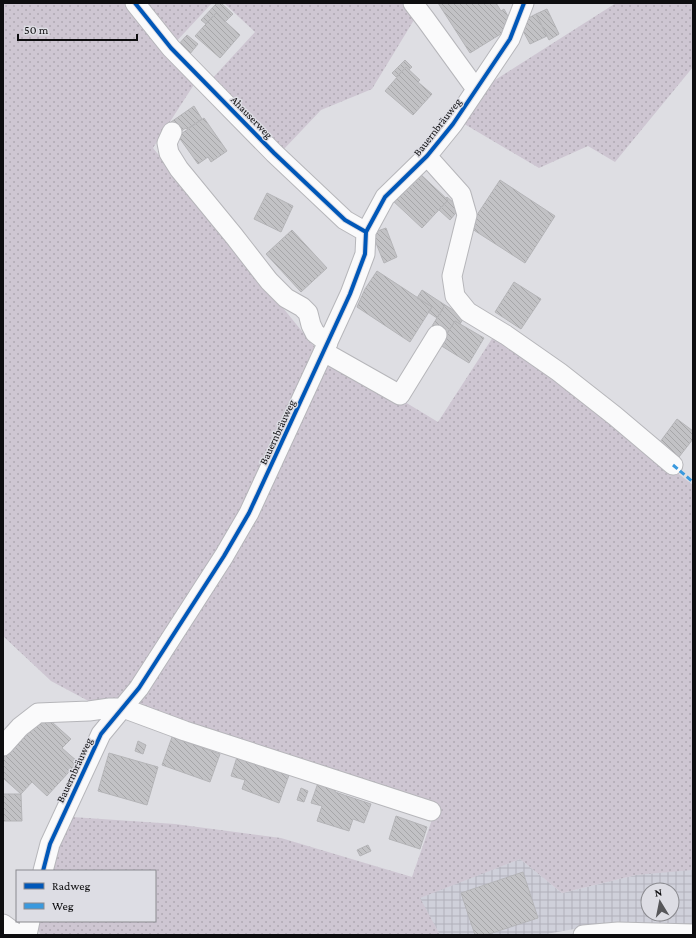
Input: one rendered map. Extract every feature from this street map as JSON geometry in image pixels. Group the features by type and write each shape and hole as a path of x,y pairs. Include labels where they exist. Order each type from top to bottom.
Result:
{"street":[{"name":"Ahauserweg","path":"135,3 171,48 274,153 345,220 366,232"},
{"path":"413,3 476,89"},
{"name":"Bauernbräuweg","path":"43,870 50,844 101,734 143,682 224,556 249,513 350,294 365,254 366,232 385,197 427,156 453,124 510,39 524,3"},
{"path":"172,132 167,143 169,153 179,169 269,281 286,298 302,307 308,313 311,325 326,347 400,395 437,335"},
{"path":"427,156 461,194 467,215 452,276 455,296 468,312 506,335 559,372 615,416 673,465"},
{"path":"3,746 20,727 38,713 123,708 185,731 431,811"},
{"path":"27,935 30,922"},
{"path":"3,924 18,935"},
{"path":"583,935 618,932 693,934"}],"shaded area":[{"path":"3,3 129,3 195,83 153,148 318,351 247,507 131,693 118,702 96,705 51,681 3,636"},
{"path":"139,3 212,3 173,45"},
{"path":"224,3 407,3 417,15 372,89 321,110 284,149 210,81 255,32"},
{"path":"616,3 693,3 693,67 615,162 588,146 539,168 461,122 484,87"},
{"path":"495,334 693,485 692,870 636,875 562,893 520,859 420,898 440,935 41,935 38,930 38,922 156,922 156,870 50,870 55,851 72,817 175,824 281,838 412,877 436,808 134,707 328,363 342,364 438,422"},
{"path":"520,859 562,893 636,875 693,869 693,924 585,927 541,935 440,935 419,898"}],"building":[{"path":"217,3 221,3 233,14 225,22 216,13 206,24 201,20"},
{"path":"438,3 496,3 501,11 504,9 509,18 507,19 512,27 470,53"},
{"path":"547,9 559,34 549,40 536,14"},
{"path":"216,13 240,35 220,58 195,36"},
{"path":"536,14 547,36 530,44 519,23"},
{"path":"187,35 198,44 189,55 178,45"},
{"path":"405,60 412,67 409,70 406,67 396,77 392,73"},
{"path":"406,67 420,80 418,82 432,94 413,115 385,91"},
{"path":"194,106 202,119 178,133 171,122"},
{"path":"204,118 227,151 211,162 208,157 198,164 178,136"},
{"path":"417,171 448,200 422,228 391,199"},
{"path":"500,180 555,216 525,263 469,227"},
{"path":"267,193 293,206 281,232 254,219"},
{"path":"447,197 460,208 450,220 439,210 448,200 446,198"},
{"path":"386,228 397,257 384,263 372,233"},
{"path":"292,230 327,268 301,292 266,254"},
{"path":"377,271 432,307 410,342 357,307 365,289"},
{"path":"514,282 541,299 521,329 495,312"},
{"path":"422,290 445,305 437,318 428,312 432,307 417,298"},
{"path":"445,305 464,317 460,324 455,321 446,335 432,326"},
{"path":"455,321 484,338 469,363 440,345"},
{"path":"677,419 693,431 693,439 679,457 660,442"},
{"path":"43,714 71,739 62,748 78,762 47,796 32,782 21,794 3,778 3,758"},
{"path":"172,737 220,754 210,782 162,765"},
{"path":"138,741 146,745 143,754 135,751"},
{"path":"109,753 158,767 147,805 98,791"},
{"path":"237,757 253,761 289,775 279,803 242,789 245,780 231,776"},
{"path":"319,780 337,786 335,792 371,804 364,823 353,819 349,831 317,821 322,806 311,803"},
{"path":"301,788 308,791 304,802 297,800"},
{"path":"3,794 21,794 22,821 3,821"},
{"path":"396,816 427,827 420,849 389,839"},
{"path":"368,845 371,851 360,856 357,850"},
{"path":"523,872 538,918 486,935 475,935 461,893"}],"marked path":[{"path":"673,465 693,482"}],"cycle path":[{"path":"135,3 171,48 274,153 345,220 366,232"},
{"path":"43,870 50,844 101,734 139,688 224,556 249,513 350,294 365,254 366,232 385,197 427,156 453,124 510,39 524,3"}]}
